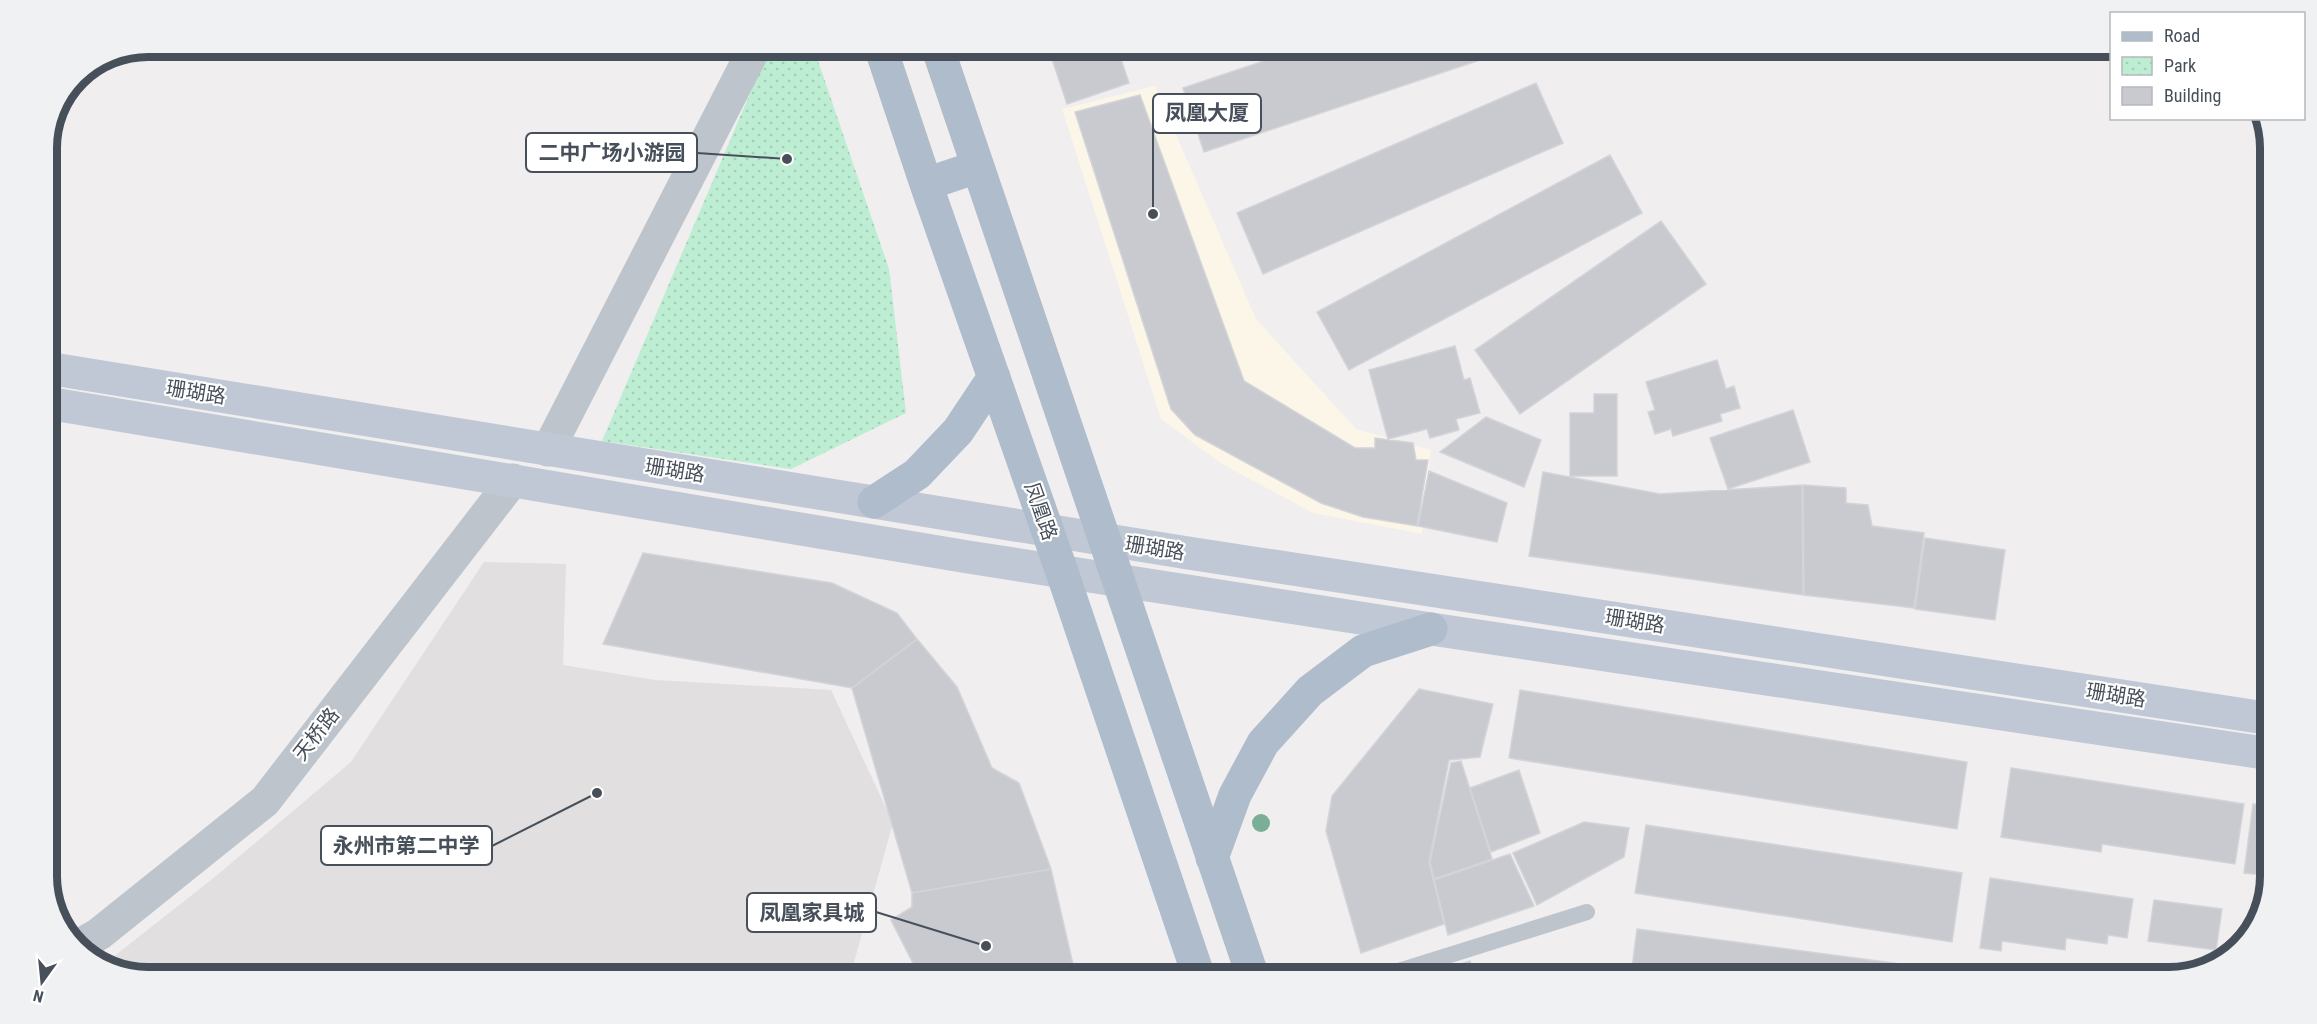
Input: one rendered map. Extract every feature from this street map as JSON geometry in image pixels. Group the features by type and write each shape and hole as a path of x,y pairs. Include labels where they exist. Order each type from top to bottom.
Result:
{"main road":[{"name":"凤凰路","path":"884,57 1048,530 1196,967"},
{"path":"941,57 1250,967"},
{"path":"926,184 977,167"},
{"name":"珊瑚路","path":"57,370 1104,539 2260,717"},
{"path":"874,502 917,474 958,431 994,377"},
{"name":"珊瑚路","path":"57,405 1062,572 2260,752"},
{"path":"1212,858 1235,795 1263,743 1310,691 1363,651 1431,629"}],"street":[{"path":"548,450 750,57"},
{"name":"天桥路","path":"86,942 99,934 264,801 513,480"}],"lane":[{"path":"1412,967 1587,912"}],"shaded area":[{"path":"1155,86 1256,319 1356,429 1431,450 1422,534 1313,513 1222,464 1161,419 1062,109"},
{"path":"484,562 566,564 563,665 655,680 831,690 893,823 853,967 148,967 130,965 111,959 216,876 351,762"}],"green space":[{"path":"766,57 817,57 889,269 906,413 791,469 602,441"}],"building":[{"path":"1051,57 1120,57 1129,83 1067,104"},
{"path":"1276,57 1489,57 1204,152 1183,88"},
{"path":"1536,83 1563,143 1263,274 1237,213"},
{"path":"1140,95 1244,381 1355,448 1375,448 1375,438 1413,443 1416,460 1428,460 1417,526 1363,517 1321,503 1195,435 1171,409 1075,112"},
{"path":"1610,155 1642,213 1349,370 1317,312"},
{"path":"1661,221 1706,284 1520,414 1475,350"},
{"path":"1455,346 1464,380 1470,378 1480,413 1456,419 1459,430 1430,438 1427,429 1388,439 1369,370"},
{"path":"1717,360 1726,389 1734,386 1740,408 1720,414 1722,421 1673,436 1671,429 1655,434 1648,412 1655,410 1646,382"},
{"path":"1594,394 1617,394 1617,476 1570,476 1570,413 1594,413"},
{"path":"1793,410 1810,462 1728,489 1710,438"},
{"path":"1486,417 1541,440 1524,487 1440,452"},
{"path":"1429,471 1507,503 1497,542 1418,526"},
{"path":"1543,472 1660,494 1802,485 1803,595 1529,556"},
{"path":"1803,485 1846,488 1846,503 1868,505 1872,526 1924,533 1914,608 1804,595"},
{"path":"1925,538 2005,550 1995,620 1915,609"},
{"path":"643,553 832,583 897,613 917,639 852,688 603,644"},
{"path":"917,639 957,687 992,768 1019,783 1051,869 912,893 852,688"},
{"path":"1419,689 1493,704 1480,757 1449,760 1429,862 1444,924 1361,953 1326,831 1332,796"},
{"path":"1520,690 1967,762 1957,829 1509,758"},
{"path":"1461,761 1492,859 1434,879 1430,862 1451,763"},
{"path":"2011,768 2244,804 2235,864 2102,844 2101,852 2001,837"},
{"path":"1519,770 1540,833 1491,852 1470,788"},
{"path":"2253,804 2260,805 2260,875 2244,873"},
{"path":"1584,822 1629,828 1624,857 1537,905 1513,853"},
{"path":"1646,825 1962,873 1952,942 1635,893"},
{"path":"1510,854 1534,906 1448,935 1434,880"},
{"path":"1051,869 1074,967 915,967 891,920 912,907 912,893"},
{"path":"1990,878 2133,899 2127,938 2108,935 2107,944 2066,938 2065,950 2002,941 2001,951 1980,948"},
{"path":"2154,900 2222,909 2216,950 2148,941"},
{"path":"1637,929 1924,967 1632,967"},
{"path":"1470,961 1472,967 1452,967"}],"place":[{"name":"二中广场小游园","path":"787,159"},
{"name":"凤凰大厦","path":"1153,214"},
{"name":"永州市第二中学","path":"597,793"},
{"name":"凤凰家具城","path":"986,946"}]}
